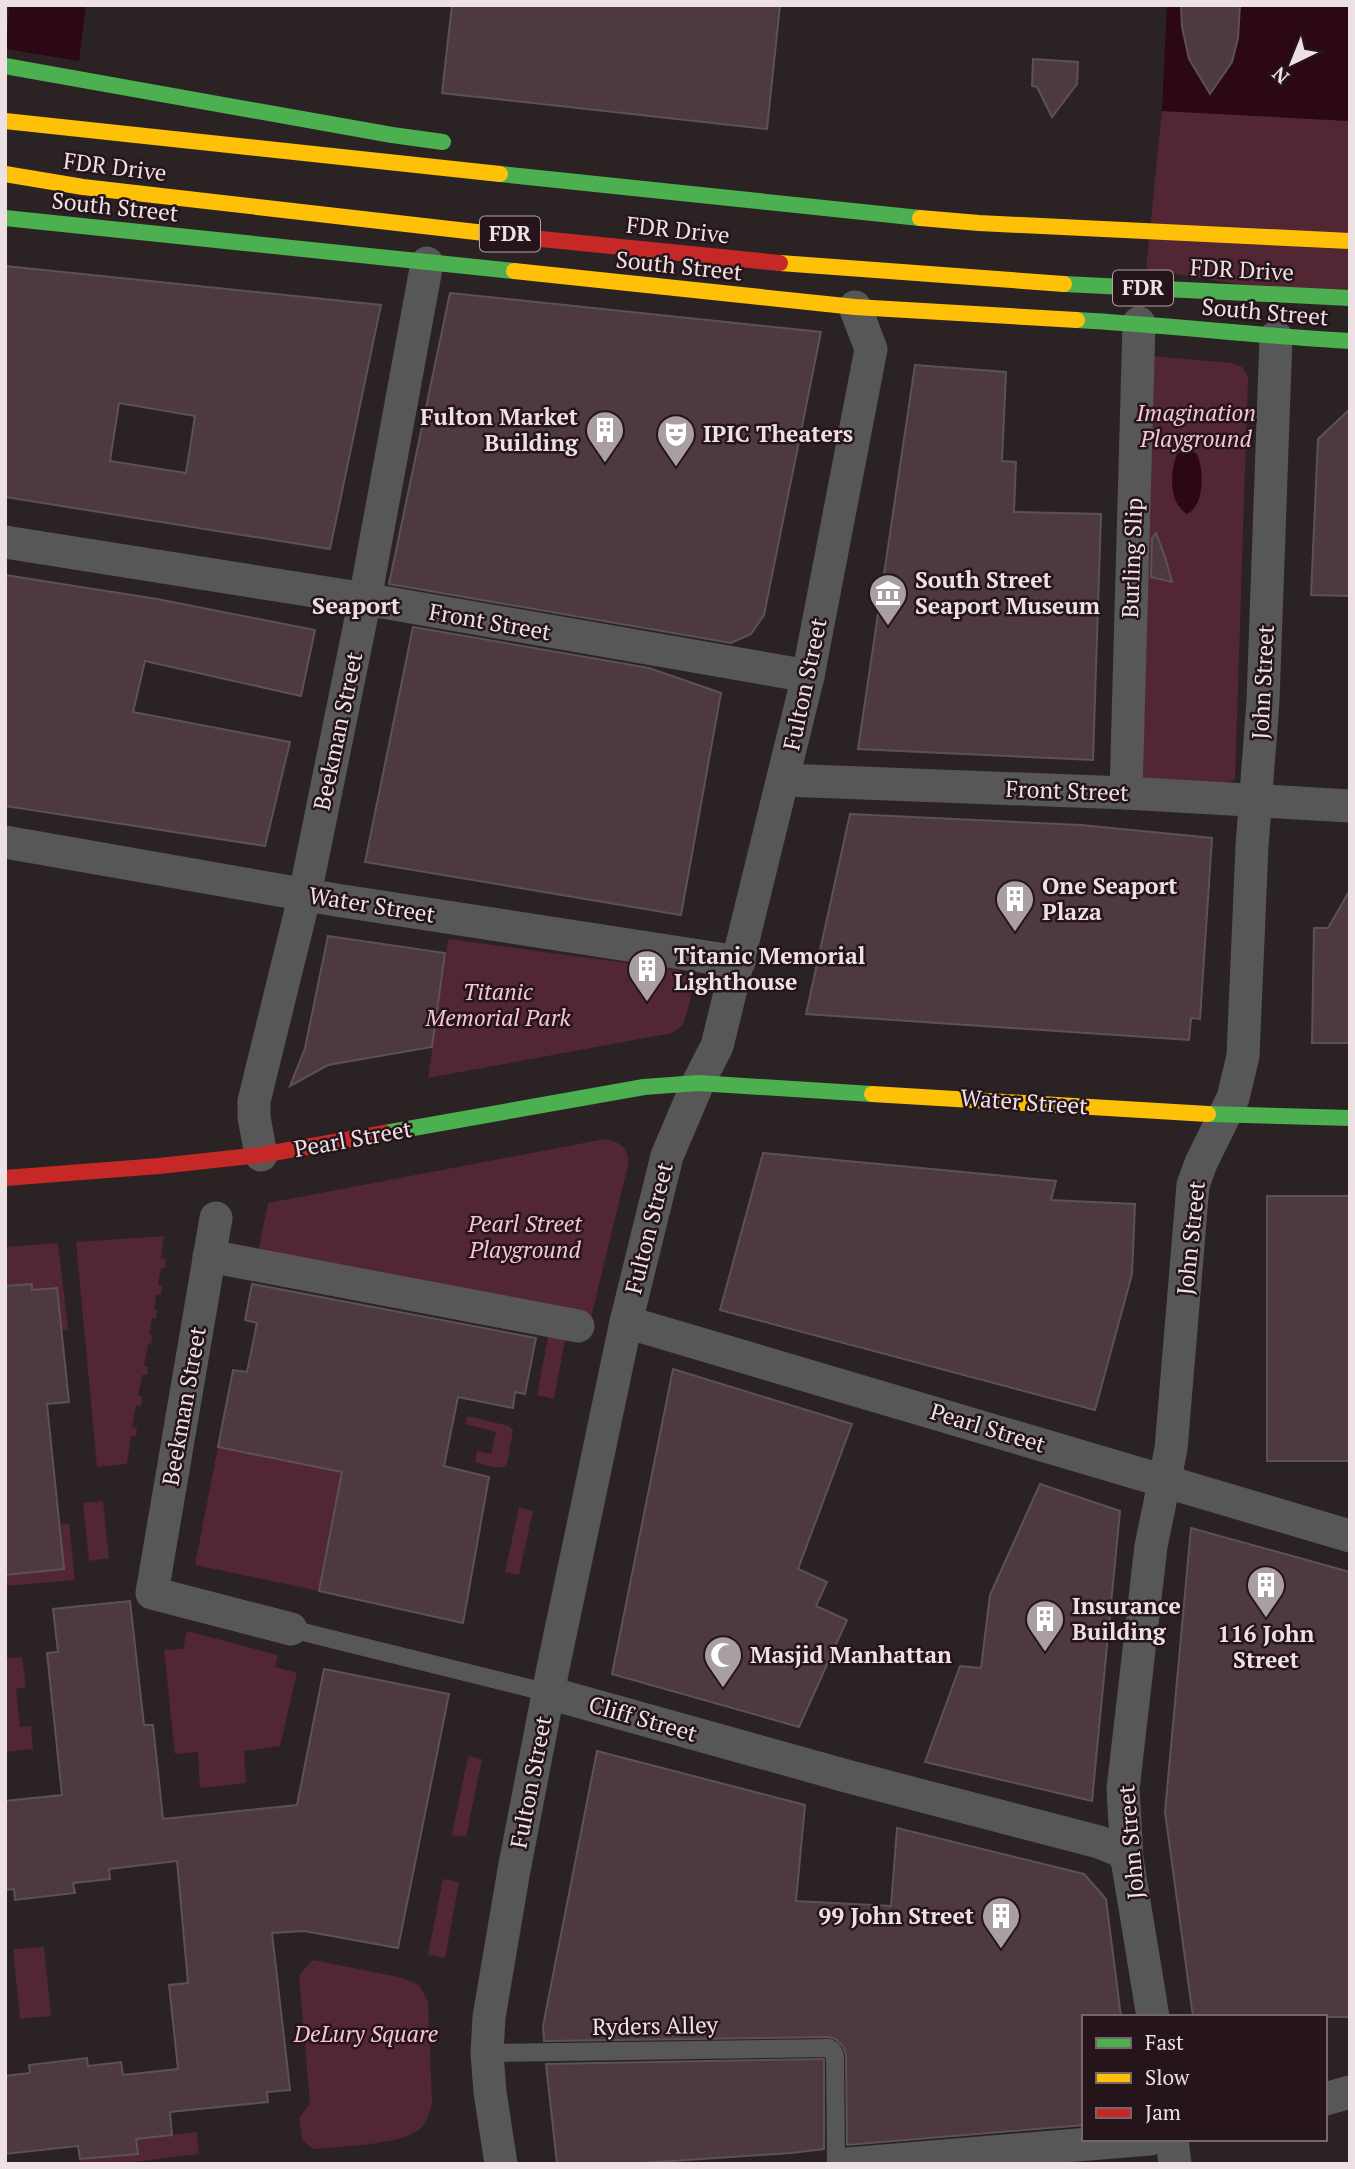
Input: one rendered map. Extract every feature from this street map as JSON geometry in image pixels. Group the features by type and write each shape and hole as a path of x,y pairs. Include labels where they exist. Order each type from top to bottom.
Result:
{"main road":[{"path":"5,66 392,135 457,144"},
{"name":"FDR Drive","path":"5,121 740,201 979,223 1350,241"},
{"path":"614,170 740,201"},
{"name":"FDR Drive","path":"5,174 83,187 813,266 1059,284 1350,298"},
{"path":"5,181 83,187"},
{"name":"South Street","path":"5,218 855,307 1139,323 1276,337 1350,341"},
{"name":"Water Street","path":"698,1083 1225,1115 1350,1118"},
{"name":"Pearl Street","path":"5,1178 159,1167 261,1155 644,1087 698,1083"}],"street":[{"name":"Beekman Street","path":"261,1155 254,1101 305,894 365,599 427,263"},
{"name":"Fulton Street","path":"501,2164 487,2053 494,1983 549,1693 626,1322 667,1156 717,1046 808,676 871,349 855,307"},
{"name":"Burling Slip","path":"1126,793 1139,323"},
{"name":"John Street","path":"1153,2015 1128,1859 1123,1789 1151,1546 1171,1449 1193,1185 1236,1088 1243,1056 1254,801 1264,687 1276,337"},
{"name":"Front Street","path":"5,542 365,599 808,676"},
{"name":"Front Street","path":"784,780 1126,793 1350,806"},
{"name":"Water Street","path":"5,842 305,894 739,962"},
{"name":"Beekman Street","path":"152,1593 216,1219"},
{"path":"209,1256 579,1326"},
{"name":"Pearl Street","path":"626,1322 1350,1536"},
{"name":"Cliff Street","path":"152,1593 291,1629"},
{"name":"Cliff Street","path":"549,1693 850,1777 1099,1842 1121,1851 1128,1859"},
{"path":"1327,2098 1350,2092"},
{"path":"847,2164 1126,2141"},
{"path":"1172,2141 1175,2164"}],"lane":[{"name":"Cliff Street","path":"291,1629 549,1693"},
{"name":"Ryders Alley","path":"487,2053 825,2047 834,2051 835,2056 836,2164"}],"green space":[{"path":"1162,111 1350,121 1350,303 1146,269"},
{"name":"Imagination Playground","path":"1152,356 1232,363 1242,367 1248,377 1235,779 1227,784 1136,781"},
{"name":"Titanic Memorial Park","path":"448,939 679,970 689,981 691,988 683,1025 672,1033 428,1078"},
{"name":"Pearl Street Playground","path":"605,1139 623,1147 628,1165 587,1334 567,1330 554,1399 537,1395 550,1327 255,1268 268,1203"},
{"path":"164,1236 161,1258 166,1260 165,1268 161,1268 158,1285 162,1286 161,1295 156,1295 156,1319 152,1318 149,1335 153,1335 151,1344 148,1344 144,1366 148,1367 147,1375 142,1375 138,1396 142,1397 141,1406 136,1405 132,1427 137,1428 136,1436 131,1436 127,1464 97,1467 76,1242"},
{"path":"58,1243 68,1330 62,1330 57,1288 32,1290 31,1284 5,1286 5,1247"},
{"path":"467,1416 509,1426 513,1430 507,1464 496,1467 475,1462 477,1451 491,1454 496,1432 466,1424"},
{"path":"218,1447 342,1472 319,1591 195,1565"},
{"path":"103,1501 109,1558 89,1561 83,1503"},
{"path":"519,1507 533,1511 519,1575 505,1572"},
{"path":"69,1523 75,1580 5,1586 5,1575 40,1572 59,1525"},
{"path":"187,1631 278,1655 275,1667 297,1673 280,1746 244,1751 246,1783 200,1788 198,1752 175,1754 164,1650 183,1649"},
{"path":"22,1657 26,1687 16,1689 20,1727 31,1726 33,1749 5,1752 5,1658"},
{"path":"468,1756 482,1759 466,1837 452,1835"},
{"path":"443,1879 459,1882 445,1958 428,1955"},
{"path":"44,1947 51,2016 20,2019 13,1949"},
{"name":"DeLury Square","path":"313,1960 403,1978 420,1986 428,2003 432,2102 427,2118 417,2131 408,2136 381,2142 313,2149 302,2140 299,2118 310,2104 299,1975"},
{"path":"197,2132 199,2154 116,2164 80,2164 80,2159 137,2154 136,2139"}],"shaded area":[{"path":"9,5 86,5 79,61 6,49"},
{"path":"1167,5 1350,5 1350,121 1162,111"},
{"path":"1187,448 1197,454 1202,478 1200,496 1193,510 1187,514 1176,502 1172,478 1177,454"}],"building":[{"path":"452,5 780,5 767,129 442,93"},
{"path":"1181,5 1240,5 1238,38 1232,62 1210,94 1189,59 1182,27"},
{"path":"1033,59 1078,62 1077,84 1052,117 1037,87 1032,86"},
{"path":"5,266 381,305 330,549 5,497","holes":["119,403 195,416 186,473 110,461"]},
{"name":"Fulton Market Building","path":"450,293 821,332 764,615 751,634 731,643 389,584"},
{"path":"915,365 1006,372 1002,461 1016,462 1014,512 1101,514 1093,760 858,749"},
{"path":"1350,409 1350,596 1311,595 1318,439"},
{"path":"1156,533 1172,582 1151,577 1152,538"},
{"path":"5,575 157,599 315,630 301,696 145,661 133,712 290,742 265,846 5,806"},
{"path":"413,627 649,668 721,693 681,915 365,862"},
{"name":"One Seaport Plaza","path":"850,814 1081,825 1212,838 1200,1019 1191,1018 1189,1040 806,1014"},
{"path":"1350,890 1350,1043 1312,1043 1314,928 1328,928"},
{"path":"328,936 445,953 432,1047 328,1065 290,1086 305,1048"},
{"path":"763,1153 1056,1181 1051,1200 1135,1204 1132,1274 1095,1410 720,1310"},
{"path":"1267,1196 1350,1196 1350,1461 1267,1461"},
{"path":"32,1284 32,1290 57,1288 69,1402 47,1404 64,1569 5,1575 5,1286"},
{"path":"252,1284 536,1338 525,1394 515,1392 513,1408 458,1397 444,1466 489,1477 463,1623 319,1591 342,1472 218,1447 233,1370 247,1372 257,1323 245,1320"},
{"path":"673,1369 852,1424 798,1569 827,1582 816,1606 847,1620 799,1727 612,1674"},
{"name":"Insurance Building","path":"1040,1484 1120,1511 1092,1801 925,1762 960,1666 981,1668 990,1595"},
{"path":"1191,1528 1350,1572 1350,2017 1193,2015 1165,1812"},
{"path":"130,1601 144,1725 153,1725 163,1819 297,1805 324,1669 449,1694 398,1948 304,1931 272,1933 290,2090 267,2092 268,2102 170,2112 172,2135 136,2139 138,2154 80,2159 78,2146 5,2154 5,2076 30,2073 29,2065 87,2058 88,2066 121,2062 123,2075 178,2069 169,1985 188,1983 177,1861 109,1869 110,1879 73,1883 75,1893 15,1900 14,1889 5,1890 5,1801 62,1795 47,1653 58,1652 53,1609"},
{"path":"597,1751 805,1805 796,1901 891,1906 897,1828 1084,1874 1106,1899 1121,2015 1082,2015 1082,2125 847,2145 846,2055 843,2046 835,2039 544,2041 543,2026"},
{"path":"824,2059 824,2149 628,2164 557,2164 546,2064"}],"traffic: fast":[{"path":"5,66 443,142"},
{"path":"500,174 920,218"},
{"path":"5,218 514,271"},
{"path":"1064,284 1350,298"},
{"path":"1077,320 1350,341"},
{"path":"385,1133 644,1087 698,1083 872,1094"},
{"path":"1208,1114 1350,1118"}],"traffic: slow":[{"path":"5,121 500,174"},
{"path":"5,174 83,187 511,236"},
{"path":"920,218 1350,241"},
{"path":"780,263 1064,284"},
{"path":"514,271 855,307 1077,320"},
{"path":"872,1094 1208,1114"}],"traffic: jam":[{"path":"511,236 780,263"},
{"path":"5,1178 261,1155 385,1133"}],"place":[{"name":"Fulton Market Building","path":"605,464"},
{"name":"IPIC Theaters","path":"676,468"},
{"name":"South Street Seaport Museum","path":"888,627"},
{"name":"One Seaport Plaza","path":"1015,933"},
{"name":"Titanic Memorial Lighthouse","path":"647,1003"},
{"name":"116 John Street","path":"1266,1619"},
{"name":"Insurance Building","path":"1045,1653"},
{"name":"Masjid Manhattan","path":"723,1689"},
{"name":"99 John Street","path":"1001,1950"}],"district":[{"name":"Seaport","path":"356,606"}]}
